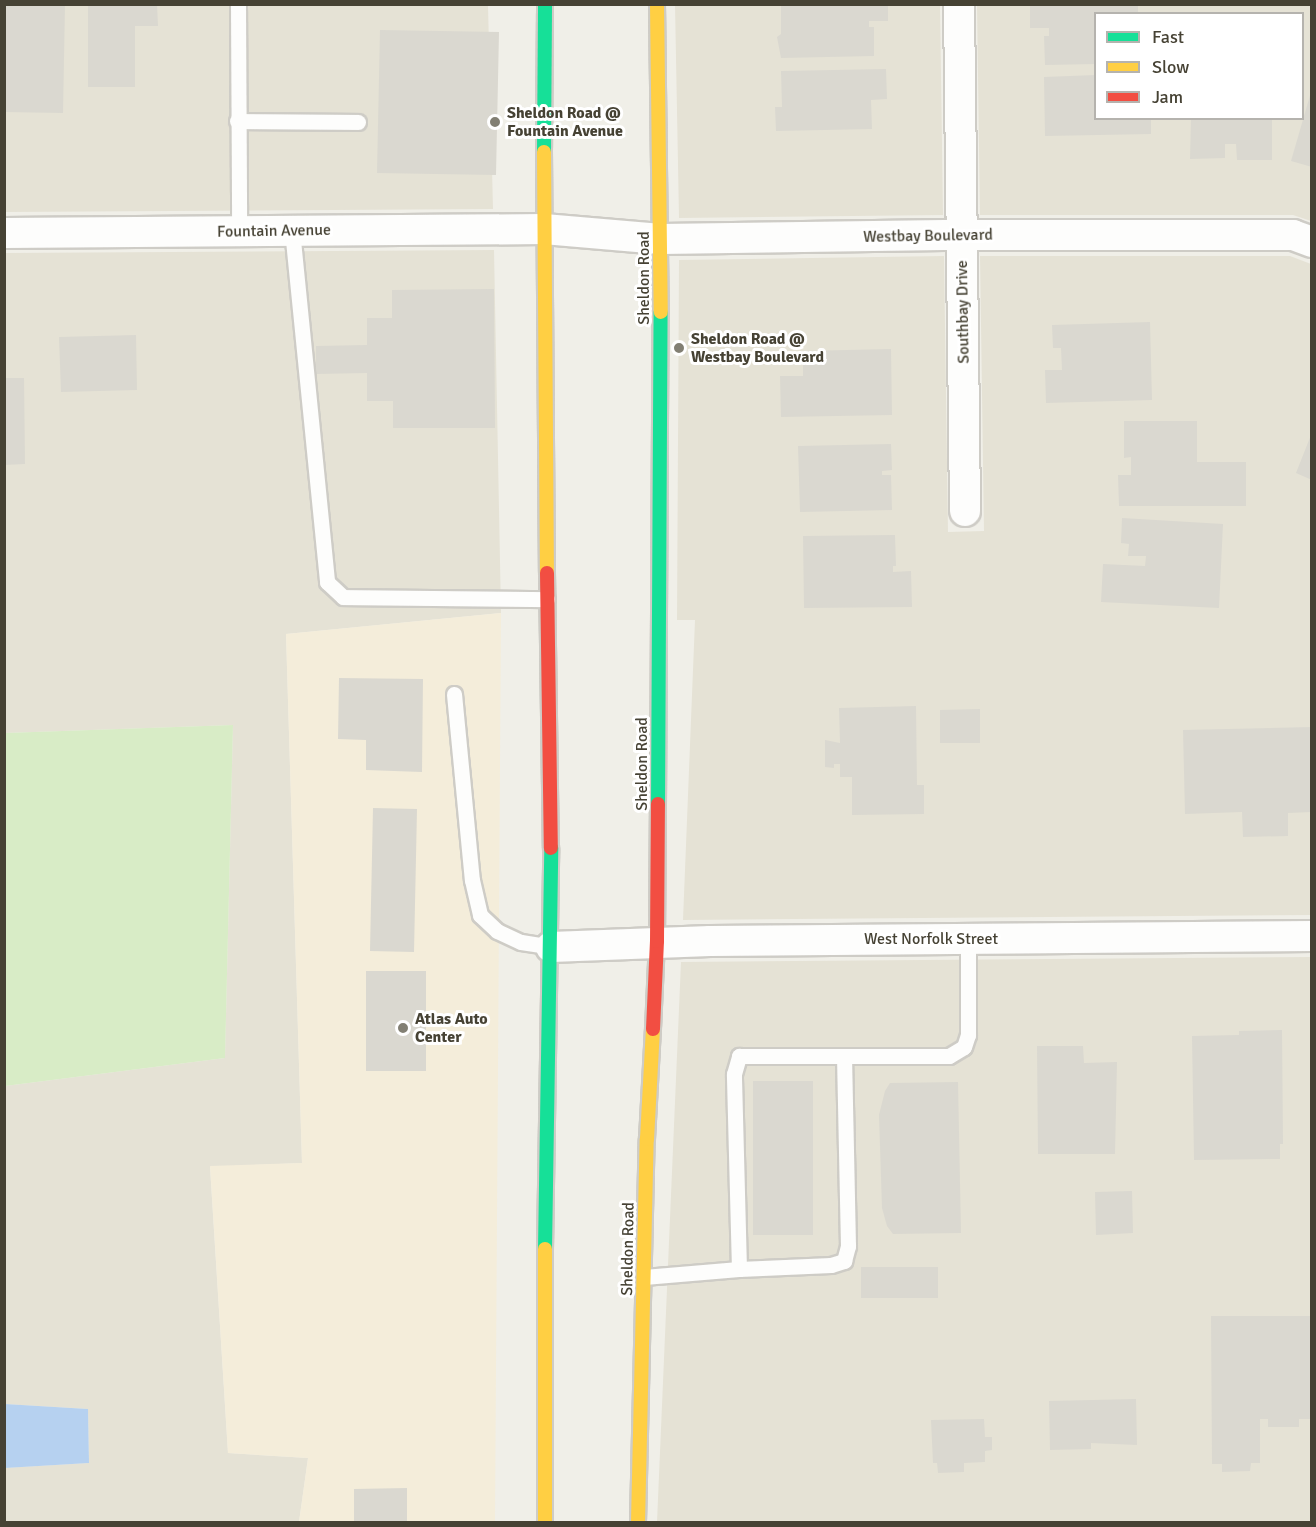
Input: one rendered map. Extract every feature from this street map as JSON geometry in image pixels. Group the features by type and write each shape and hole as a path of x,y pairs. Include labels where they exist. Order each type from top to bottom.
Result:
{"main road":[{"path":"545,4 544,229 547,599 550,654 551,947 545,1137 545,1522"},
{"name":"Sheldon Road","path":"638,1522 647,1139 657,941 661,239 657,4"}],"street":[{"name":"Southbay Drive","path":"959,4 965,511"},
{"name":"Fountain Avenue","path":"4,233 544,229"},
{"name":"Westbay Boulevard","path":"544,229 661,239 962,235 1293,235 1311,242"},
{"name":"West Norfolk Street","path":"551,947 657,941 1311,936"}],"lane":[{"path":"238,4 239,231"},
{"path":"237,121 358,122"},
{"path":"292,230 327,582 343,597 547,599"},
{"path":"454,694 472,880 480,915 497,931 521,942 551,947"},
{"path":"740,1269 735,1074 740,1056 949,1056 964,1047 968,1035 968,938"},
{"path":"644,1277 740,1269 831,1265 844,1261 848,1246 844,1056"}],"shaded area":[{"path":"4,5 488,5 493,209 5,212"},
{"path":"675,5 940,5 943,215 679,218"},
{"path":"977,5 1311,5 1311,221 1293,215 980,215"},
{"path":"494,250 501,613 286,634 302,1163 210,1167 228,1453 308,1458 299,1522 5,1522 4,1468 89,1463 88,1409 5,1404 5,1086 225,1058 233,725 5,733 5,253"},
{"path":"944,256 948,532 984,531 980,256 1290,256 1311,264 1311,915 683,920 695,620 677,620 679,260"},
{"path":"501,613 495,1522 299,1522 308,1458 228,1453 210,1166 302,1163 286,634"},
{"path":"1311,957 1311,1522 657,1522 681,962"}],"green space":[{"path":"233,725 225,1058 5,1086 5,733"}],"water":[{"path":"5,1404 88,1409 89,1463 5,1468"}],"building":[{"path":"4,4 65,4 63,113 4,112"},
{"path":"88,4 157,4 158,26 135,26 135,87 88,87"},
{"path":"781,4 888,4 888,21 869,21 869,27 874,27 874,56 781,58 777,37 781,34"},
{"path":"1030,4 1138,4 1138,12 1094,12 1094,64 1045,65 1044,36 1049,36 1049,28 1030,28"},
{"path":"380,30 499,32 496,175 377,173"},
{"path":"886,69 887,99 871,100 872,129 776,131 775,107 782,107 781,71"},
{"path":"1094,75 1094,120 1151,120 1151,134 1045,136 1044,77"},
{"path":"1311,92 1312,167 1291,161"},
{"path":"1191,120 1272,120 1272,160 1237,160 1236,144 1225,144 1225,158 1190,159"},
{"path":"494,289 495,428 393,428 393,401 367,401 367,373 316,374 316,346 367,345 367,318 392,318 392,290"},
{"path":"1150,322 1152,400 1046,403 1045,370 1062,370 1061,348 1053,348 1052,325"},
{"path":"136,335 137,390 61,392 59,337"},
{"path":"891,349 892,415 781,417 780,376 803,376 803,351"},
{"path":"4,378 24,378 25,464 4,465"},
{"path":"1124,421 1197,421 1197,462 1246,462 1246,506 1119,506 1118,475 1131,475 1131,457 1124,458"},
{"path":"1312,435 1312,480 1296,473"},
{"path":"891,444 892,470 882,471 882,475 891,475 892,510 800,512 798,446"},
{"path":"1122,518 1223,524 1219,608 1101,602 1103,564 1145,566 1146,556 1128,556 1129,544 1121,543"},
{"path":"895,535 896,566 893,566 893,572 911,571 912,607 804,608 803,536"},
{"path":"339,678 423,679 422,772 366,770 366,740 338,739"},
{"path":"916,706 917,785 924,785 924,814 852,815 852,777 840,777 840,764 834,764 834,768 825,767 825,740 840,743 839,708"},
{"path":"980,709 980,743 940,743 940,710"},
{"path":"1312,727 1312,812 1288,813 1288,836 1243,837 1242,812 1185,814 1183,730"},
{"path":"373,808 417,809 414,952 370,951"},
{"path":"366,971 426,971 426,1071 366,1071"},
{"path":"1282,1030 1283,1144 1280,1144 1280,1159 1194,1160 1192,1036 1239,1035 1239,1031"},
{"path":"1037,1046 1083,1046 1084,1063 1117,1062 1115,1154 1038,1154"},
{"path":"753,1081 813,1081 813,1235 753,1235"},
{"path":"958,1082 961,1233 893,1234 887,1226 882,1208 879,1115 885,1091 890,1083"},
{"path":"1132,1191 1133,1233 1096,1235 1095,1192"},
{"path":"861,1267 938,1267 938,1298 861,1298"},
{"path":"1211,1316 1312,1316 1312,1419 1299,1419 1299,1427 1268,1427 1268,1419 1260,1419 1260,1463 1251,1463 1250,1471 1222,1472 1222,1464 1212,1464"},
{"path":"1136,1399 1137,1445 1091,1443 1091,1449 1050,1450 1049,1401"},
{"path":"984,1419 985,1437 992,1437 992,1450 985,1451 985,1462 964,1463 964,1472 938,1473 937,1463 933,1463 931,1420"},
{"path":"407,1488 407,1522 354,1522 354,1489"}],"traffic: fast":[{"path":"544,152 545,4"},
{"path":"658,804 661,312"},
{"path":"545,1249 551,848"}],"traffic: slow":[{"path":"657,4 661,312"},
{"path":"544,152 547,573"},
{"path":"638,1522 647,1139 653,1029"},
{"path":"545,1249 545,1522"}],"traffic: jam":[{"path":"547,573 551,848"},
{"path":"653,1029 657,941 658,804"}],"place":[{"name":"Sheldon Road @ Fountain Avenue","path":"495,122"},
{"name":"Sheldon Road @ Westbay Boulevard","path":"679,348"},
{"name":"Atlas Auto Center","path":"403,1028"}]}
